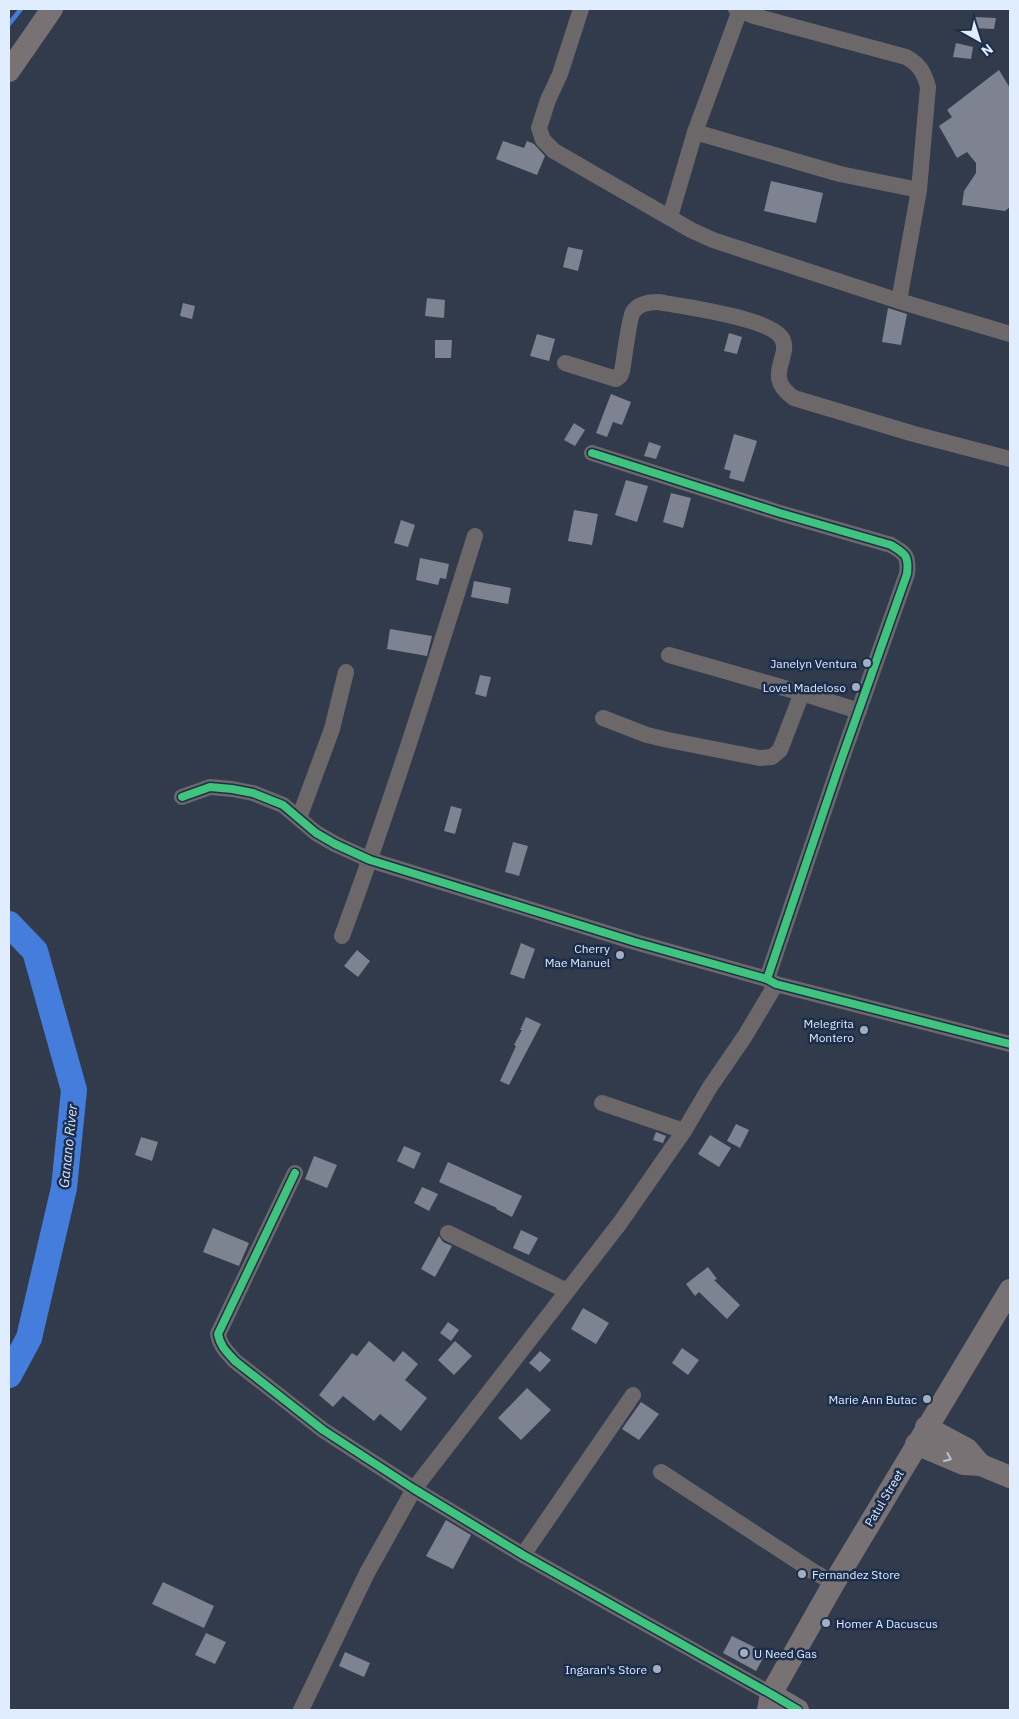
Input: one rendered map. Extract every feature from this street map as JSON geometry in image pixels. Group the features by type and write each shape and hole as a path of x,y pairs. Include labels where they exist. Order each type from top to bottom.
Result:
{"main road":[{"path":"9,71 52,9"},
{"name":"Patul Street","path":"770,1702 834,1583 1010,1290"},
{"path":"921,1436 967,1449 981,1465 1010,1477"},
{"path":"770,1702 798,1710"}],"street":[{"path":"580,9 560,74 548,100 539,128 540,135 547,145 562,156 691,230 713,240 899,301 1010,334"},
{"path":"670,217 695,132 738,10 906,57 916,63 923,72 928,87 919,190 899,301"},
{"path":"695,132 840,174 919,190"},
{"path":"565,363 616,379 622,371 633,312 648,302 658,302 733,315 772,329 782,337 784,343 778,378 780,385 794,398 914,434 1010,459"},
{"path":"301,1710 367,1573 414,1489 620,1223 684,1131 710,1087 746,1036 772,982 859,711 907,574 907,557 903,552 891,546 780,514 592,453"},
{"path":"342,936 407,751 474,536"},
{"path":"669,655 859,711"},
{"path":"299,818 332,729 346,672"},
{"path":"603,718 647,735 760,758 772,756 780,750 802,693"},
{"path":"182,797 210,787 253,793 283,805 316,833 370,860 635,942 772,982 1010,1044"},
{"path":"602,1103 684,1131"},
{"path":"295,1172 218,1334 220,1343 235,1361 324,1430 414,1489 770,1702"},
{"path":"448,1233 567,1291"},
{"path":"523,1555 634,1396"},
{"path":"661,1472 814,1572 834,1583"}],"building":[{"path":"974,17 996,18 994,29 973,28"},
{"path":"956,43 973,47 971,59 953,57"},
{"path":"999,70 1010,88 1010,207 1005,211 962,205 964,191 976,173 976,163 967,152 957,158 939,126 952,117 947,110"},
{"path":"503,141 524,148 527,141 534,144 545,156 537,175 496,159"},
{"path":"771,181 823,193 816,223 764,211"},
{"path":"568,247 583,250 578,271 563,267"},
{"path":"427,298 445,300 444,318 425,316"},
{"path":"183,303 195,306 192,319 180,316"},
{"path":"888,308 907,314 901,345 882,342"},
{"path":"729,333 742,337 737,354 724,351"},
{"path":"537,334 555,339 549,361 530,356"},
{"path":"435,340 452,340 451,358 435,358"},
{"path":"611,394 631,402 622,425 613,422 607,437 596,433"},
{"path":"574,423 585,430 575,446 564,440"},
{"path":"734,434 757,441 744,482 729,478 731,471 724,469"},
{"path":"649,442 661,446 656,459 644,456"},
{"path":"626,480 648,486 637,522 615,515"},
{"path":"671,493 691,498 683,528 663,522"},
{"path":"574,510 598,514 592,545 568,541"},
{"path":"401,520 415,525 408,547 394,543"},
{"path":"420,558 449,564 446,579 440,578 438,585 416,580"},
{"path":"474,581 511,588 508,604 471,597"},
{"path":"390,629 432,636 427,656 387,649"},
{"path":"480,675 491,677 486,697 475,694"},
{"path":"451,806 462,809 455,834 444,831"},
{"path":"513,842 528,846 519,876 505,872"},
{"path":"521,943 535,949 524,979 510,974"},
{"path":"357,950 370,961 358,977 344,966"},
{"path":"526,1017 541,1024 509,1085 500,1081 516,1046 514,1045"},
{"path":"736,1124 749,1130 740,1148 727,1141"},
{"path":"656,1132 666,1136 663,1143 653,1140"},
{"path":"710,1135 731,1148 719,1167 698,1154"},
{"path":"141,1137 158,1142 152,1161 135,1155"},
{"path":"404,1146 421,1153 414,1169 397,1161"},
{"path":"314,1156 337,1165 327,1188 305,1179"},
{"path":"448,1162 522,1196 512,1217 497,1208 439,1182"},
{"path":"422,1187 438,1194 429,1211 414,1203"},
{"path":"213,1228 249,1243 239,1266 203,1252"},
{"path":"521,1230 538,1238 529,1255 513,1248"},
{"path":"439,1236 443,1242 452,1246 435,1277 421,1269"},
{"path":"708,1267 717,1279 714,1280 740,1305 727,1319 699,1292 695,1296 686,1284"},
{"path":"583,1308 609,1323 596,1344 571,1329"},
{"path":"448,1322 459,1330 451,1341 440,1333"},
{"path":"369,1341 394,1362 403,1351 418,1364 405,1380 427,1398 401,1431 380,1414 374,1421 343,1396 333,1407 319,1395 352,1353 357,1356"},
{"path":"455,1341 472,1356 454,1375 438,1360"},
{"path":"682,1348 699,1360 688,1375 672,1363"},
{"path":"540,1351 551,1360 540,1372 529,1363"},
{"path":"527,1388 551,1410 521,1440 498,1418"},
{"path":"641,1402 659,1414 639,1440 622,1429"},
{"path":"446,1520 471,1535 453,1569 426,1556"},
{"path":"163,1582 214,1606 204,1628 152,1604"},
{"path":"206,1633 226,1642 215,1664 195,1655"},
{"name":"U Need Gas","path":"732,1636 766,1653 756,1671 723,1653"},
{"path":"345,1652 370,1663 364,1677 339,1666"}],"waterway":[{"path":"9,24 21,9"},
{"name":"Ganano River","path":"9,924 35,951 74,1090 64,1188 29,1338 9,1375"}],"cycle path":[{"path":"592,453 780,513 891,545 903,553 907,559 907,574 838,769 767,979"},
{"path":"182,797 210,787 253,793 283,805 316,833 370,860 635,942 767,979 776,984 1010,1044"},
{"path":"295,1173 218,1334 222,1345 235,1361 323,1430 414,1489 523,1555 798,1710"}],"place":[{"name":"Janelyn Ventura","path":"867,663"},
{"name":"Lovel Madeloso","path":"856,687"},
{"name":"Cherry Mae Manuel","path":"620,955"},
{"name":"Melegrita Montero","path":"864,1030"},
{"name":"Marie Ann Butac","path":"927,1399"},
{"name":"Fernandez Store","path":"802,1574"},
{"name":"Homer A Dacuscus","path":"826,1623"},
{"name":"U Need Gas","path":"744,1653"},
{"name":"Ingaran's Store","path":"657,1669"}]}
